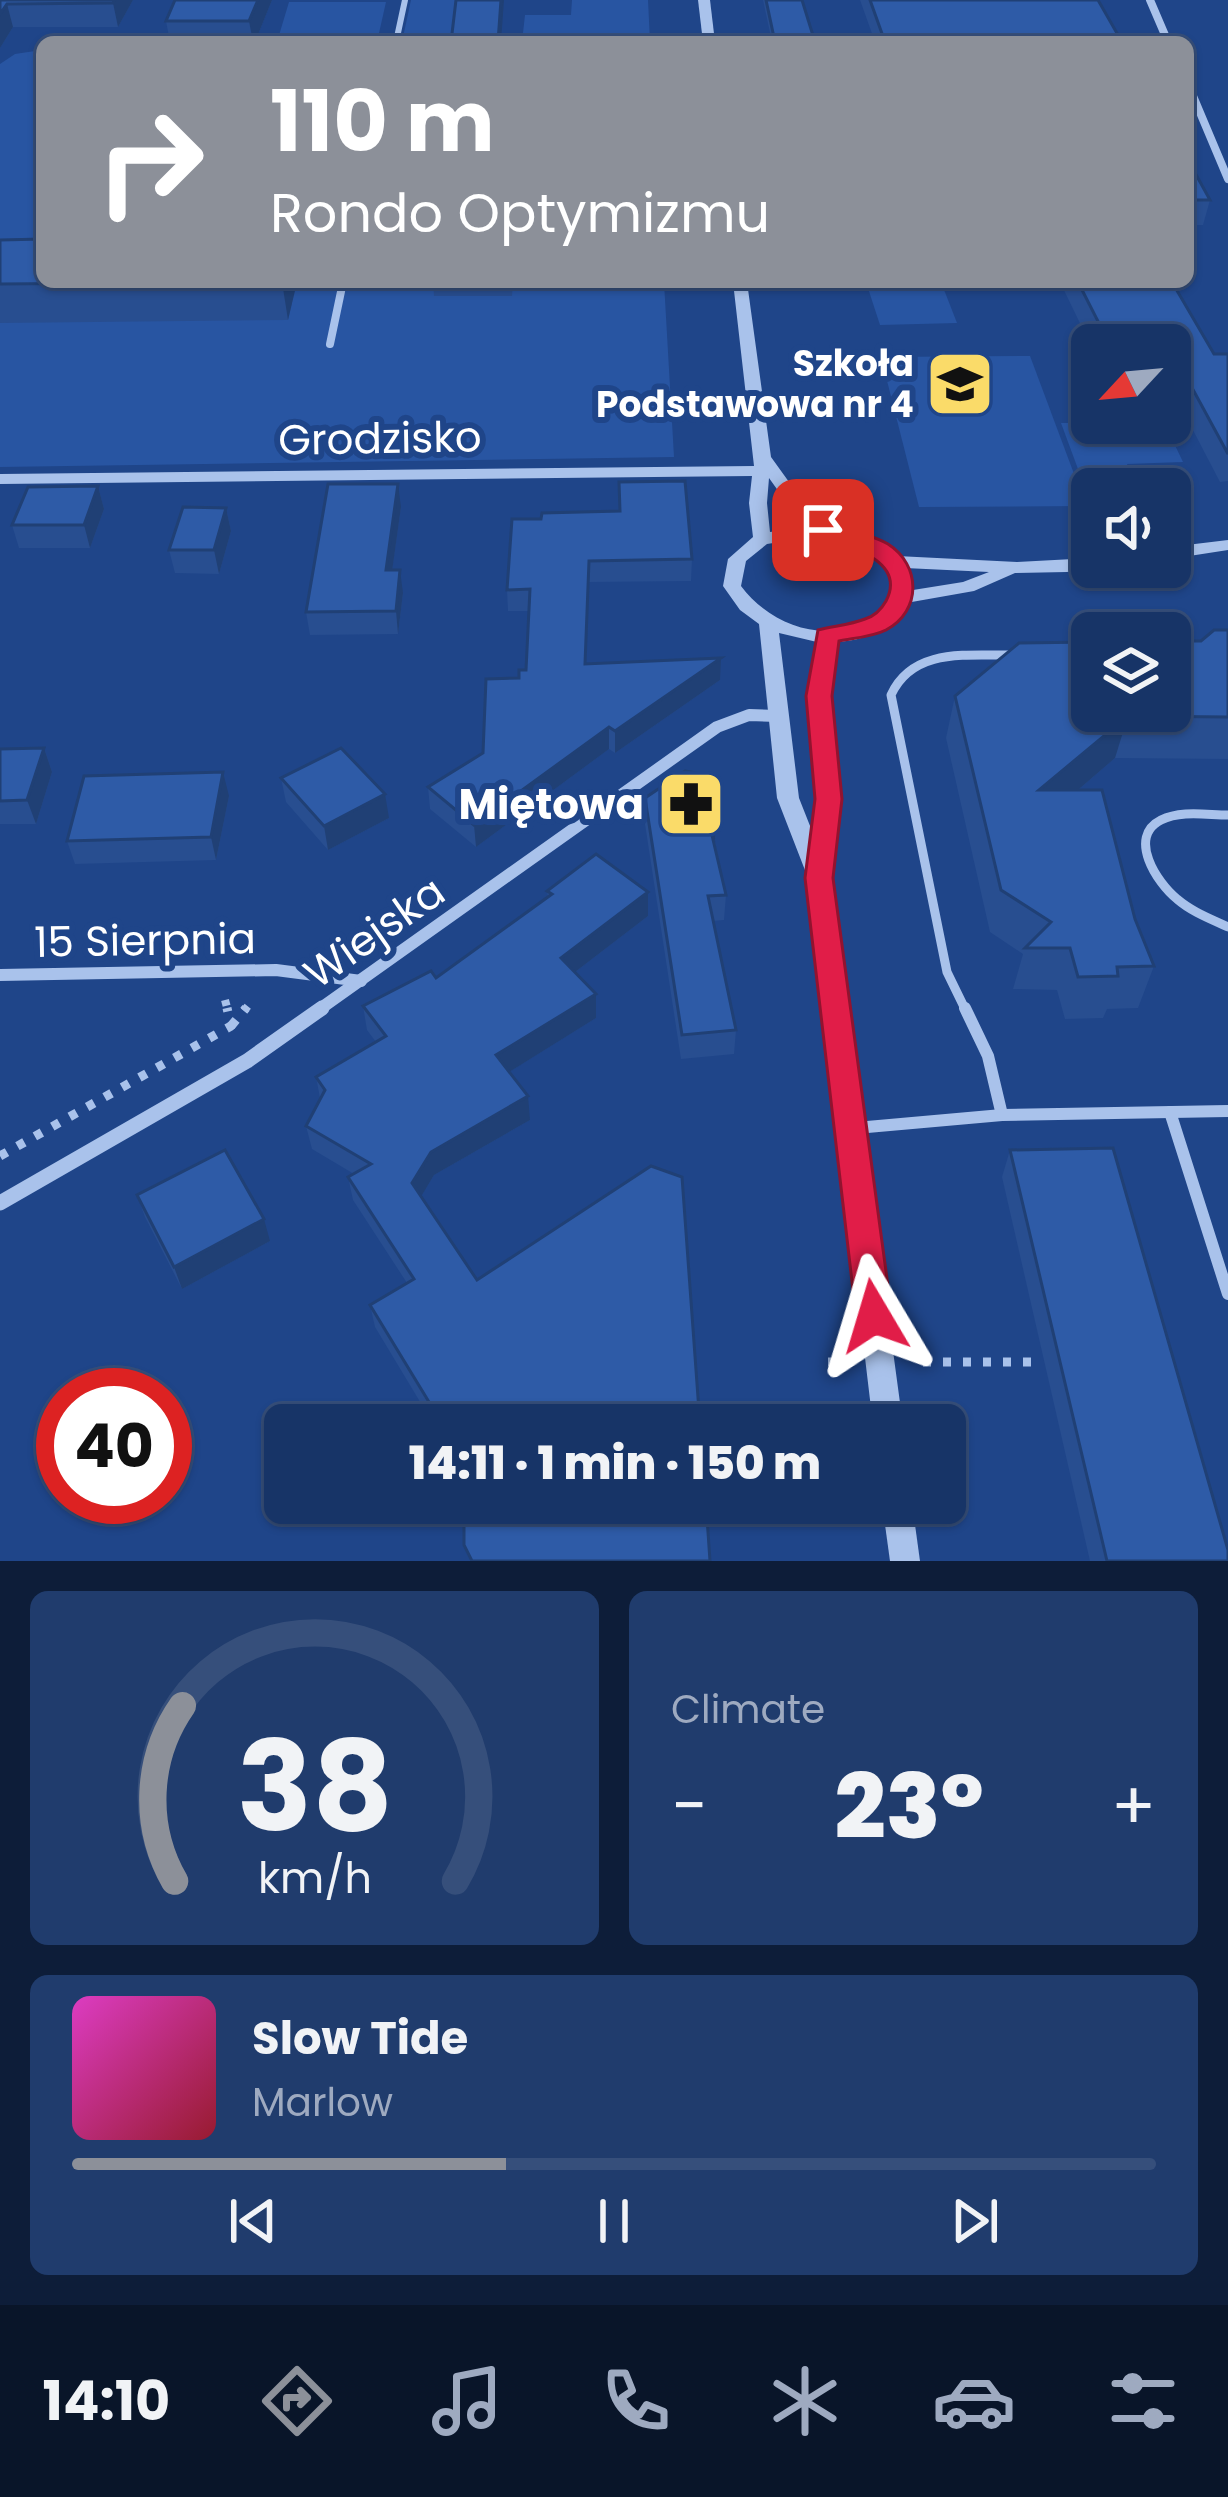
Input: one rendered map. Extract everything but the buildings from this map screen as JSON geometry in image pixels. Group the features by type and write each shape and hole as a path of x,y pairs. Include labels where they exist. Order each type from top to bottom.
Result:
{"street":[{"path":"704,0 708,36"},
{"path":"1150,0 1165,36"},
{"path":"1194,98 1228,179"},
{"path":"741,288 762,464 758,503 762,539"},
{"path":"762,464 815,530"},
{"name":"Grodzisko","path":"0,479 762,464"},
{"path":"815,530 864,540 893,562 902,575 901,598 890,615 876,625 827,635 768,623 751,613 732,586 737,559 762,539 815,530"},
{"path":"1191,550 1228,545"},
{"path":"893,562 956,562 1007,570 1071,565"},
{"path":"901,598 967,586 1007,570"},
{"path":"768,623 788,798 819,878 885,1404"},
{"path":"819,878 829,799 819,696 827,635"},
{"name":"Wiejska","path":"0,1203 247,1061 717,727 749,716 778,716"},
{"name":"15 Sierpnia","path":"0,975 276,970 362,981"},
{"path":"900,1524 905,1561"}],"lane":[{"path":"397,36 405,0"},
{"path":"330,344 342,288"},
{"path":"1002,1115 988,1056 947,972 891,695 902,673 925,661 1028,655"},
{"path":"1228,815 1174,816 1156,822 1146,831 1144,846 1156,877 1174,897 1228,927"},
{"path":"850,1129 1002,1115 1228,1111"},
{"path":"1170,1112 1228,1294"}],"path":[{"path":"0,1156 231,1026 230,1009 222,995 214,992"},
{"path":"828,1362 842,1362"},
{"path":"923,1362 1031,1362"}],"shaded area":[{"path":"411,0 455,0 452,36 403,36"},
{"path":"572,0 648,0 650,36 523,36 525,15 571,15"},
{"path":"289,2 386,2 378,36 279,36"},
{"path":"35,51 36,288 664,288 674,457 0,467 0,64 15,54"},
{"path":"868,288 943,288 957,323 880,325"},
{"path":"1030,356 1072,468 1071,506 919,507 881,357"},
{"path":"1061,423 1071,423 1071,444 1174,444 1183,462 1127,464 1128,468 1078,468"}],"place":[{"name":"Szkoła Podstawowa nr 4","path":"960,384"},
{"name":"Miętowa","path":"691,804"}],"route":[{"path":"823,530 844,533 881,550 902,575 904,590 900,603 876,625 827,635 819,696 829,799 819,878 874,1316"}]}
